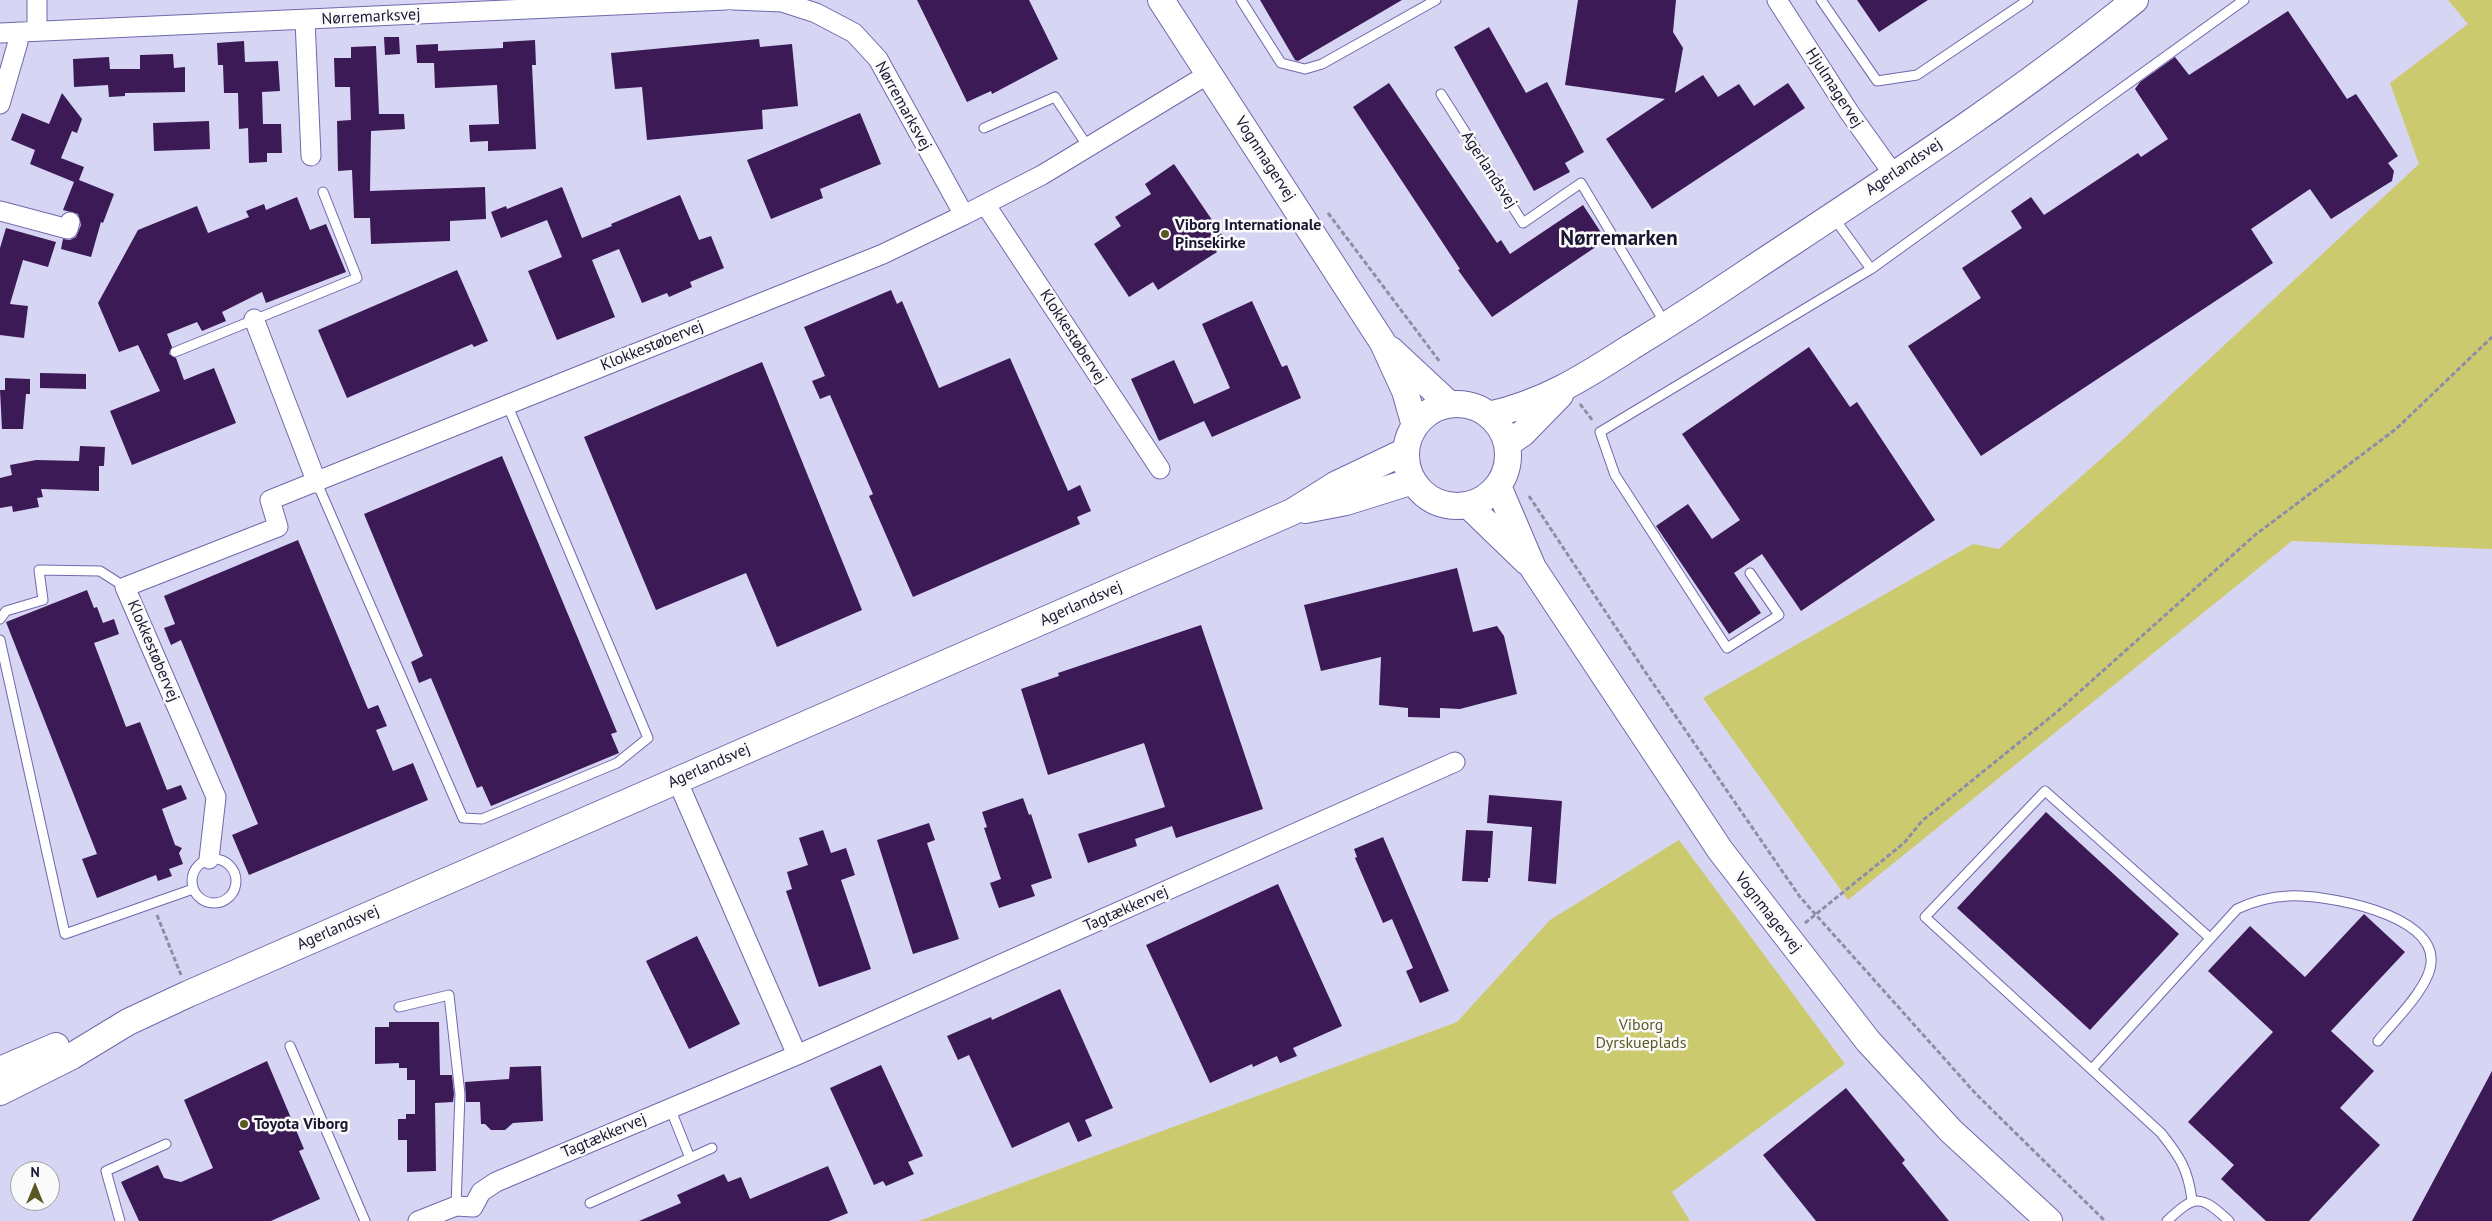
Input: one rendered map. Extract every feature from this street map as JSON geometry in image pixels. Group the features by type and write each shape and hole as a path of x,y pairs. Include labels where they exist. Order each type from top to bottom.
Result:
{"street":[{"path":"37,0 38,31"},
{"name":"Nørremarksvej","path":"9,32 305,20 647,2 726,0"},
{"name":"Nørremarksvej","path":"733,0 782,2 816,7 854,33 878,59 964,215"},
{"name":"Vognmagervej","path":"1161,0 1384,343 1405,391 1415,426"},
{"name":"Hjulmagervej","path":"1777,0 1849,112 1894,175"},
{"name":"Agerlandsvej","path":"1489,415 1512,410 1568,388 1666,326 1894,175 2070,53 2135,0"},
{"name":"Nørremarksvej","path":"305,20 312,156"},
{"path":"0,104 18,42 9,32"},
{"name":"Klokkestøbervej","path":"209,859 216,797 125,587 278,527 270,500 317,483 507,403 882,254 1042,175 1210,73"},
{"name":"Klokkestøbervej","path":"985,204 1160,469"},
{"path":"0,211 68,229 70,222"},
{"path":"254,319 317,483"},
{"name":"Vognmagervej","path":"1384,343 1449,404"},
{"name":"Agerlandsvej","path":"1504,464 1523,433 1568,388"},
{"path":"1449,404 1476,408 1489,415 1500,428 1504,464 1489,494 1468,505 1454,506 1438,502 1424,494 1413,481 1407,467 1406,451 1415,426 1436,408 1449,404"},
{"name":"Agerlandsvej","path":"0,1092 72,1056 128,1022 188,994 1292,512 1335,485 1406,451"},
{"name":"Vognmagervej","path":"1504,464 1533,568"},
{"name":"Agerlandsvej","path":"1292,512 1346,502 1413,481"},
{"name":"Vognmagervej","path":"1468,505 1533,568 1720,850 1868,1041 1950,1131 2049,1221"},
{"name":"Tagtækkervej","path":"469,1211 482,1192 496,1182 797,1055 1455,762"},
{"path":"677,780 797,1055"},
{"name":"Agerlandsvej","path":"0,1070 66,1042 128,1022"},
{"path":"418,1221 469,1211"}],"lane":[{"path":"1241,0 1280,63 1305,69 1322,64 1436,0"},
{"path":"1821,0 1877,81 1918,74 2028,0"},
{"path":"1750,574 1779,615 1727,648 1615,475 1600,432 1871,269 2244,0"},
{"name":"Agerlandsvej","path":"1441,94 1523,223 1581,183 1666,326"},
{"path":"984,128 1055,97 1088,147"},
{"path":"175,352 357,278 323,192"},
{"path":"1832,216 1871,269"},
{"path":"317,483 463,818 482,819 617,763 648,738 507,403"},
{"path":"0,619 6,611 43,600 40,570 100,571 125,587"},
{"path":"0,640 65,934 193,889"},
{"path":"2192,1200 2190,1184 2181,1158 2162,1133 1925,917 2045,791 2210,938"},
{"path":"209,859 223,861 233,871 236,878 233,892 229,898 216,903 202,900 193,889 191,882 196,867 209,859"},
{"path":"2092,1069 2237,909 2259,898 2290,896 2364,905 2416,930 2428,947 2432,962 2427,978 2378,1041"},
{"path":"399,1007 449,995 460,1094 469,1211"},
{"path":"290,1046 366,1221"},
{"path":"670,1108 690,1158"},
{"path":"120,1221 106,1172 166,1144"},
{"path":"590,1203 712,1148"},
{"path":"2167,1221 2192,1200 2210,1203 2229,1221"}],"path":[{"path":"1323,206 1444,367"},
{"path":"1816,915 1904,843 1922,821 2058,711 2255,534 2396,429 2492,337"},
{"path":"1568,388 1600,432"},
{"path":"1504,464 1800,897 1976,1094 2105,1221"},
{"path":"153,904 188,994"}],"green space":[{"path":"2448,0 2492,0 2492,549 2292,541 1848,900 1703,698 1973,544 1999,549 2119,443 2419,164 2390,83 2468,24"},
{"name":"Viborg Dyrskueplads","path":"1679,840 1845,1064 1672,1192 1690,1221 919,1221 1457,1022 1550,920"}],"building":[{"path":"917,0 1029,0 1058,59 992,94 991,91 967,102"},
{"path":"1260,0 1402,0 1298,61 1295,60"},
{"path":"1578,0 1676,0 1673,32 1683,48 1675,93 1703,75 1718,97 1739,84 1754,106 1788,83 1805,108 1652,209 1606,139 1665,99 1565,85"},
{"path":"1857,0 1928,0 1879,32"},
{"path":"2288,11 2347,99 2356,94 2398,156 2388,163 2394,171 2392,181 2331,219 2310,189 2251,229 2273,263 1981,456 1908,346 1981,298 1962,268 2022,228 2011,211 2031,197 2044,215 2138,153 2141,157 2168,139 2135,89 2140,82 2175,57 2189,75"},
{"path":"1489,27 1526,93 1547,82 1584,152 1565,163 1570,172 1534,191 1454,47"},
{"path":"384,37 399,37 400,54 385,55"},
{"path":"759,39 760,47 792,44 798,106 762,110 763,129 647,140 642,87 615,89 611,53"},
{"path":"535,40 536,65 532,65 536,149 488,151 488,141 470,142 469,125 499,124 497,85 435,88 434,63 417,63 416,45 438,44 438,51 503,48 503,42"},
{"path":"244,41 245,62 278,61 280,91 262,92 263,124 281,124 282,153 267,153 267,162 249,163 248,128 239,129 238,93 224,93 223,65 218,65 217,43"},
{"path":"376,46 379,114 404,114 405,129 371,131 370,191 485,187 486,219 450,221 450,241 371,244 370,218 354,218 352,170 338,171 337,121 351,120 350,87 335,87 334,58 351,58 351,47"},
{"path":"173,54 174,68 185,67 185,92 125,93 125,96 109,97 108,85 74,87 73,59 109,57 110,69 140,69 140,55"},
{"path":"1389,83 1497,243 1501,240 1510,254 1583,205 1606,240 1492,317 1458,270 1460,269 1353,107"},
{"path":"62,93 82,119 77,133 72,131 61,158 84,167 79,180 114,194 103,223 101,222 91,257 61,249 63,239 70,240 76,237 81,225 78,214 63,210 74,182 30,164 35,150 11,140 22,113 49,124"},
{"path":"860,113 881,164 820,189 823,198 771,219 747,160"},
{"path":"209,121 210,149 154,151 153,123"},
{"name":"Viborg Internationale Pinsekirke","path":"1174,164 1227,242 1215,249 1217,252 1158,290 1153,282 1129,297 1094,244 1121,226 1115,217 1151,194 1145,184"},
{"path":"562,187 582,238 680,195 699,240 711,236 724,268 690,282 692,287 669,297 667,293 642,303 619,249 592,260 615,317 557,340 528,271 562,257 547,220 501,238 491,212 506,206 507,209"},
{"path":"297,197 310,230 326,224 346,272 266,303 262,292 222,312 226,321 202,331 197,322 167,334 172,347 169,354 176,358 184,380 214,368 236,423 132,465 110,411 160,391 138,345 119,352 98,303 138,230 197,206 208,233 249,217 246,211 264,204 266,210"},
{"path":"6,228 56,242 48,267 23,260 10,304 28,306 24,338 0,335 0,248"},
{"path":"457,270 488,341 474,347 472,344 347,398 318,330"},
{"path":"891,290 897,304 902,301 939,388 1010,358 1068,491 1080,485 1091,511 1077,517 1080,524 913,597 869,496 873,494 830,395 820,399 812,381 825,376 804,327"},
{"path":"1252,301 1282,367 1287,365 1301,398 1212,437 1204,421 1159,441 1131,379 1174,360 1194,404 1230,388 1202,324"},
{"path":"1809,347 1850,407 1857,402 1935,520 1801,611 1762,554 1734,573 1761,613 1729,634 1656,526 1688,504 1712,539 1740,520 1682,434"},
{"path":"762,362 862,610 777,647 746,573 656,610 584,437"},
{"path":"40,373 86,374 86,389 40,388"},
{"path":"5,378 30,379 30,394 26,394 23,429 2,429 0,390 5,390"},
{"path":"80,446 105,447 104,466 99,466 99,491 41,489 43,497 37,498 39,507 13,512 12,506 0,508 0,478 12,475 10,465 36,460 79,461"},
{"path":"502,456 617,732 611,734 619,753 491,806 482,786 477,788 431,678 419,683 411,662 423,656 364,514"},
{"path":"298,540 368,709 378,705 387,726 376,730 393,771 413,763 428,800 249,875 232,835 258,824 181,640 171,645 164,628 175,624 164,596"},
{"path":"1457,568 1473,632 1497,626 1504,636 1517,694 1460,709 1440,708 1440,718 1408,717 1408,708 1379,705 1381,657 1321,671 1304,605"},
{"path":"87,590 94,608 97,607 103,623 114,619 119,634 94,643 126,727 140,722 167,790 181,785 187,799 162,809 175,845 182,848 179,853 183,864 169,869 172,876 158,881 156,875 97,898 82,859 97,854 6,622"},
{"path":"1201,625 1263,809 1176,838 1172,826 1135,839 1137,846 1088,863 1078,834 1165,807 1144,743 1048,775 1021,689 1059,676 1058,673"},
{"path":"1489,795 1562,801 1556,884 1528,881 1532,827 1487,823"},
{"path":"1023,798 1029,815 1031,814 1052,878 1031,885 1035,896 999,908 990,883 1001,879 984,828 987,827 982,812"},
{"path":"2046,812 2179,934 2090,1030 1957,908"},
{"path":"929,823 935,840 927,843 959,939 913,954 877,840"},
{"path":"823,830 831,853 846,848 855,875 841,880 871,969 819,987 786,891 792,889 787,872 808,865 799,838"},
{"path":"1466,830 1493,831 1490,878 1488,878 1488,882 1462,881"},
{"path":"1383,837 1449,991 1420,1003 1406,971 1413,968 1392,919 1383,923 1355,858 1357,857 1354,849"},
{"path":"1278,884 1342,1026 1293,1048 1297,1056 1280,1063 1277,1056 1253,1067 1252,1064 1210,1083 1146,945"},
{"path":"2364,914 2405,952 2331,1031 2374,1071 2340,1108 2380,1145 2309,1221 2266,1221 2221,1179 2234,1165 2188,1122 2273,1032 2208,971 2250,926 2305,977"},
{"path":"697,936 740,1024 689,1049 646,961"},
{"path":"1060,989 1113,1108 1085,1120 1092,1136 1078,1142 1069,1122 1012,1148 969,1055 958,1060 947,1036 991,1017 992,1020"},
{"path":"389,1022 439,1022 440,1075 452,1075 454,1094 453,1102 435,1103 436,1171 407,1172 407,1140 398,1140 398,1119 406,1119 406,1114 415,1114 415,1080 407,1080 407,1068 399,1068 399,1063 375,1064 375,1027 389,1027"},
{"name":"Toyota Viborg","path":"267,1061 304,1149 299,1151 320,1199 271,1221 139,1221 121,1182 158,1165 164,1178 181,1182 213,1168 184,1100"},
{"path":"881,1065 923,1156 908,1162 914,1174 886,1186 883,1181 874,1185 830,1088"},
{"path":"541,1066 543,1121 513,1123 505,1130 491,1130 485,1124 481,1124 480,1102 466,1102 465,1082 509,1079 510,1067"},
{"path":"2492,1071 2492,1221 2412,1221"},
{"path":"1846,1088 1905,1160 1902,1163 1949,1221 1816,1221 1763,1155"},
{"path":"828,1166 848,1213 829,1221 639,1221 681,1203 677,1195 724,1174 728,1182 741,1177 750,1199"}],"place":[{"name":"Viborg Internationale Pinsekirke","path":"1165,234"},
{"name":"Toyota Viborg","path":"244,1124"}],"district":[{"name":"Nørremarken","path":"1619,239"}]}
